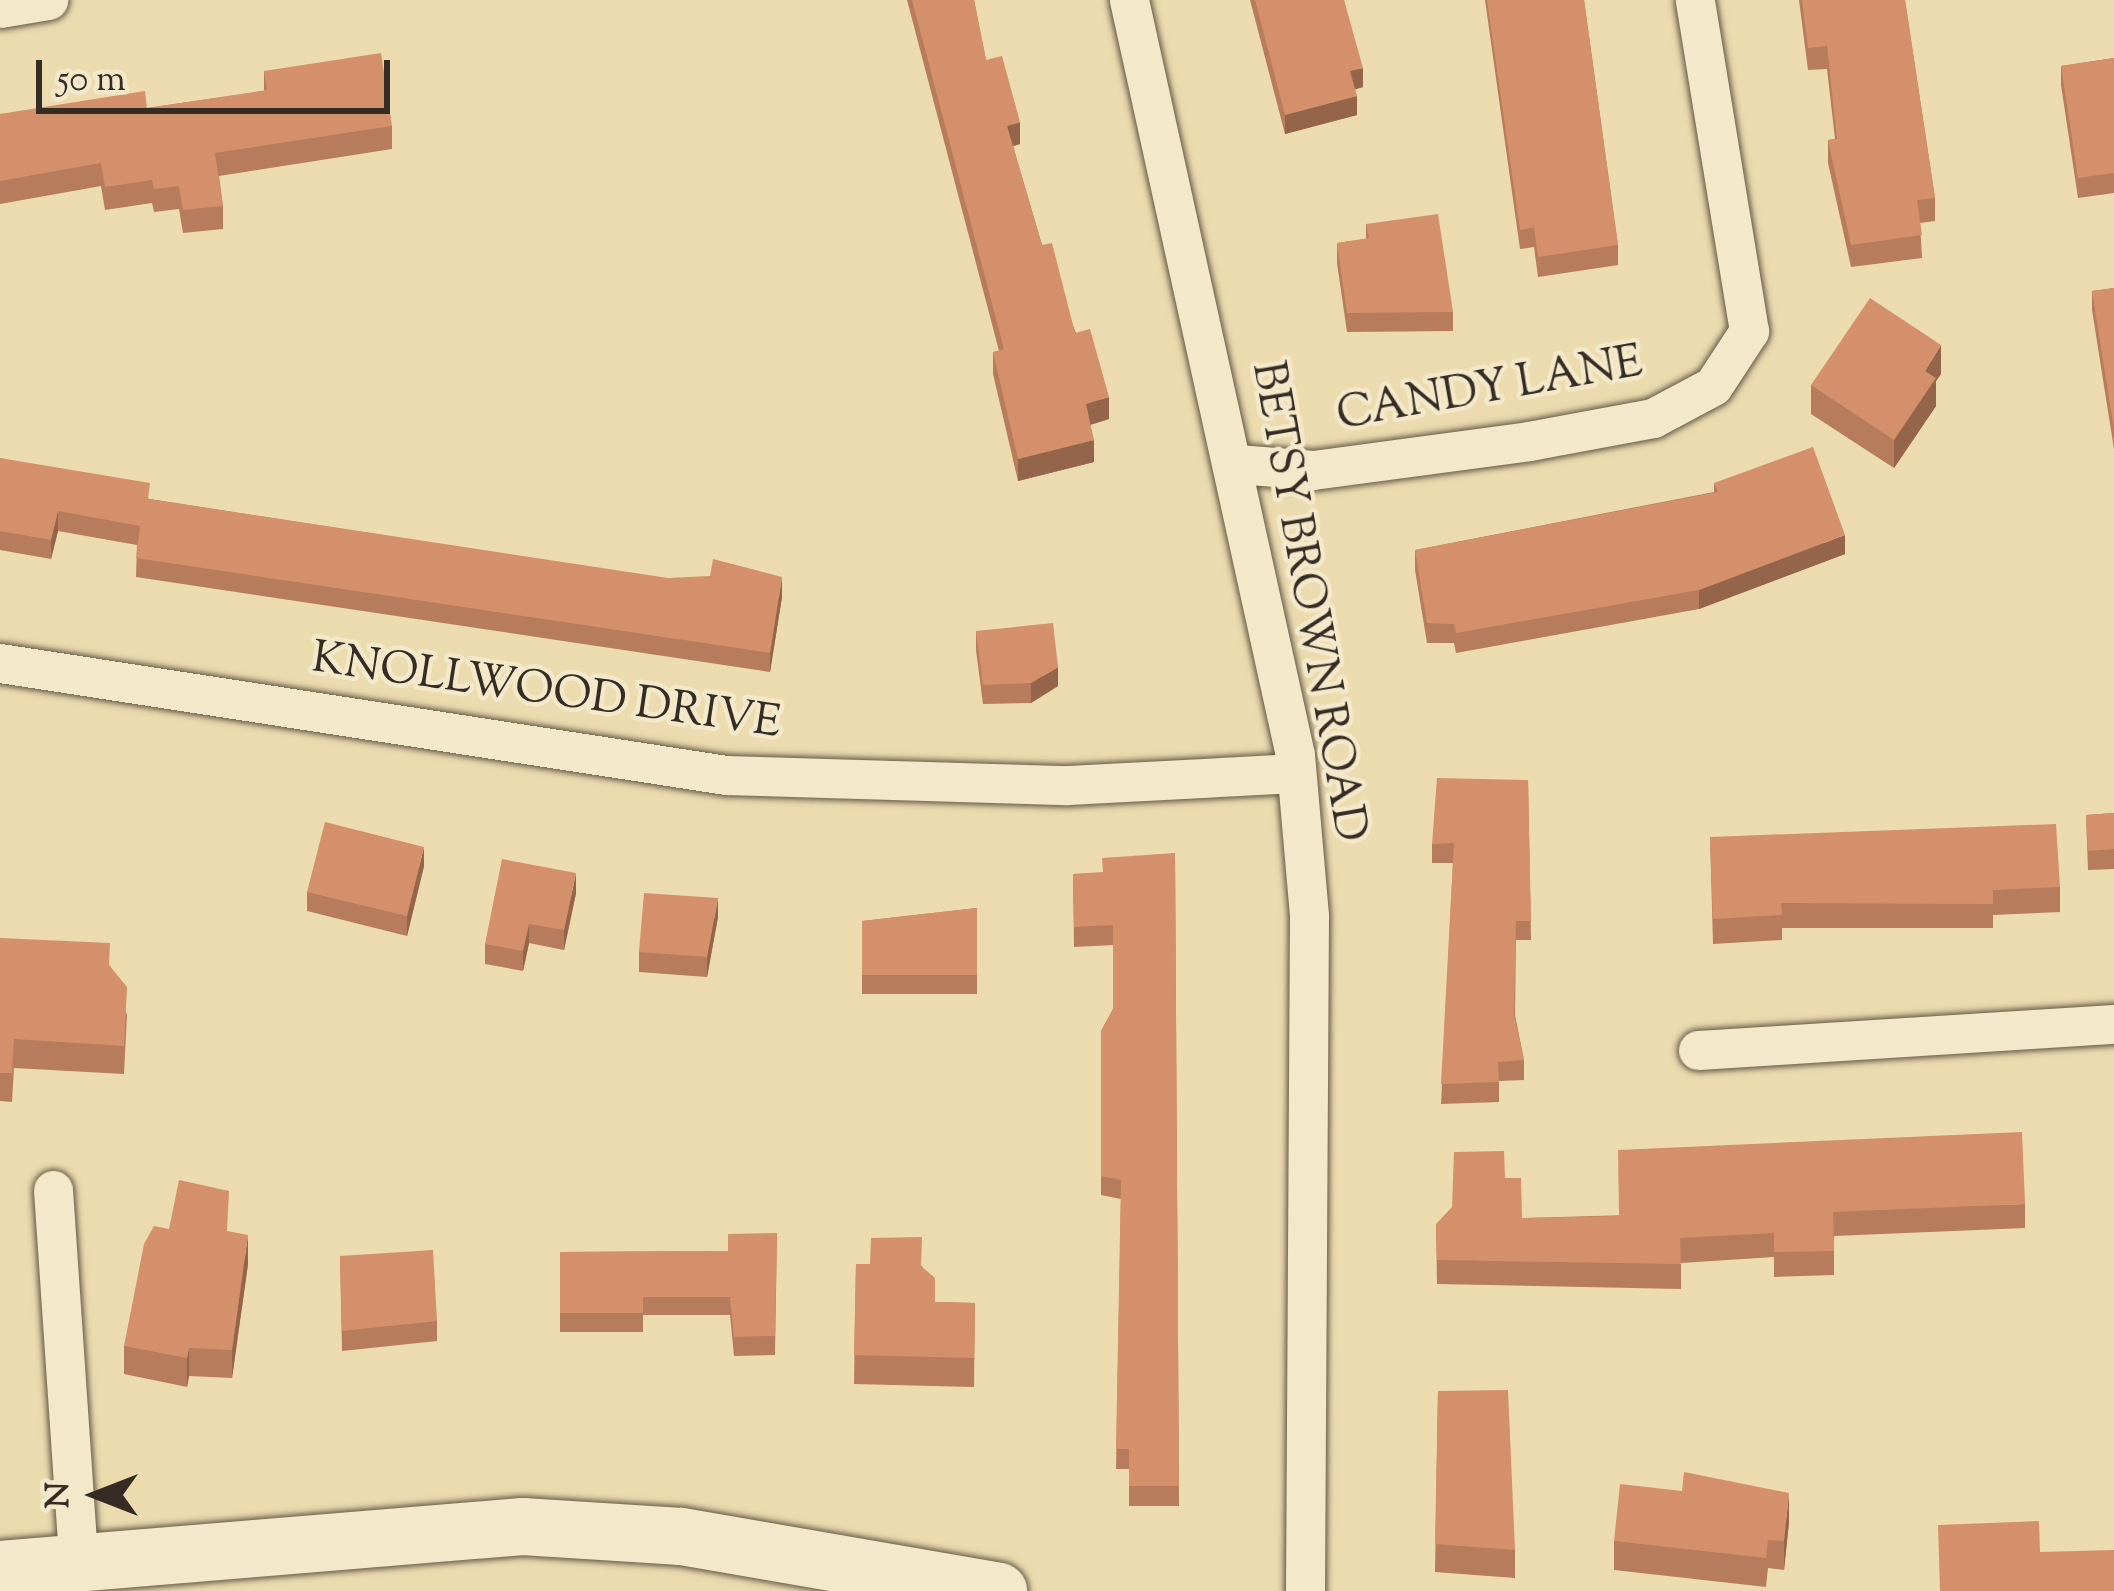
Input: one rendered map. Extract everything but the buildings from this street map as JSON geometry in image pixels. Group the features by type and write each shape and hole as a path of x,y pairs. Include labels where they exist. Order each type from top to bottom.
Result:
{"street":[{"path":"0,8 48,0"},
{"name":"BETSY BROWN ROAD","path":"1129,0 1237,464 1296,773 1310,916 1305,1591"},
{"name":"CANDY LANE","path":"1237,464 1312,470 1529,441 1653,418 1713,386 1749,331 1695,0"},
{"name":"KNOLLWOOD DRIVE","path":"0,663 727,775 1068,785 1296,773"},
{"path":"1698,1050 2114,1024"},
{"path":"53,1190 78,1561"},
{"path":"0,1569 522,1526 681,1536 998,1591"}]}
